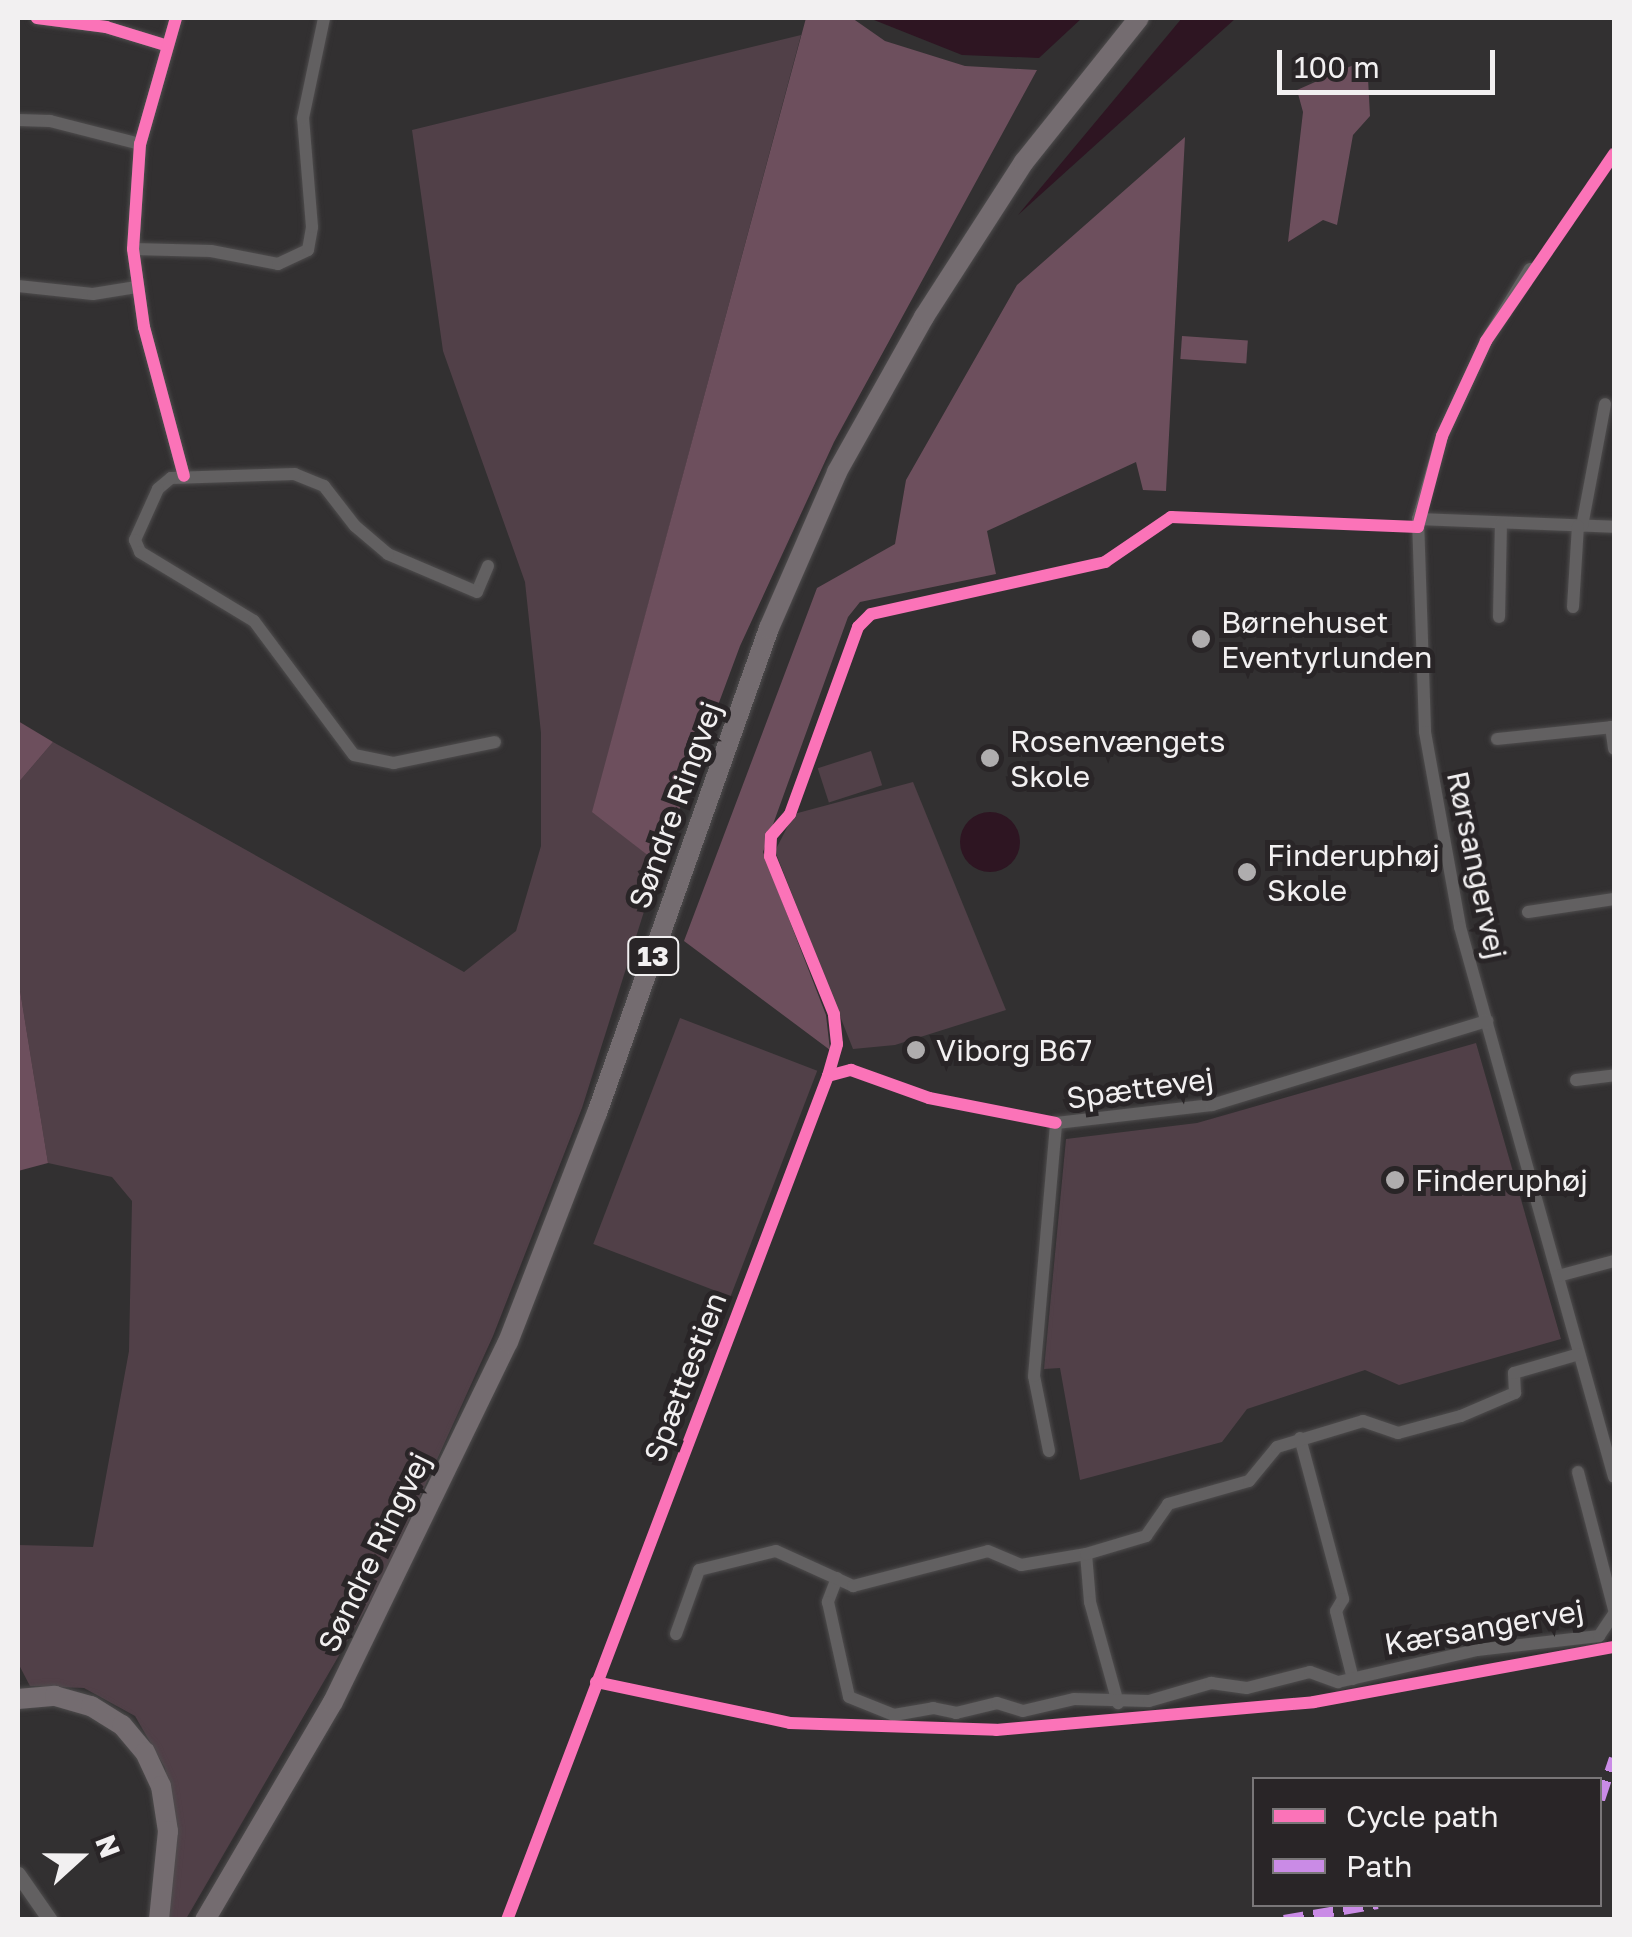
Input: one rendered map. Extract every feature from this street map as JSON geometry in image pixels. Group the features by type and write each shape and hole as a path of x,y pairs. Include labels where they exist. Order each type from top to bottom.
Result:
{"main road":[{"name":"Søndre Ringvej","path":"205,1920 333,1702 508,1342 597,1113 769,628 837,472 924,317 1024,162 1140,18"},
{"path":"18,1698 55,1696 91,1706 122,1725 146,1752 161,1786 168,1831 159,1920"}],"street":[{"path":"37,18 106,27 165,45"},
{"path":"176,18 165,45 140,144 133,248 136,288 184,476"},
{"path":"133,248 211,251 278,264 308,250 312,227 303,118 324,18"},
{"path":"18,120 50,120 140,144"},
{"name":"Rørsangervej","path":"1530,270 1486,341 1442,436 1418,519 1425,732 1460,927 1614,1477"},
{"path":"18,286 93,294 136,288"},
{"path":"1574,606 1580,526 1605,404"},
{"path":"488,566 477,592 388,554 310,478 184,476 158,490 135,540 140,552 254,621 354,755 394,763 495,742"},
{"path":"1418,519 1614,527"},
{"path":"1499,617 1501,523"},
{"path":"1496,739 1613,727 1614,749"},
{"path":"1528,912 1614,899"},
{"name":"Spættevej","path":"1049,1451 1034,1376 1056,1124 1212,1105 1486,1021"},
{"path":"1576,1080 1614,1076"},
{"path":"1558,1276 1614,1262"},
{"path":"676,1634 699,1570 776,1551 854,1586 988,1551 1021,1565 1086,1554 1146,1536 1168,1504 1249,1482 1277,1447 1363,1421 1398,1433 1461,1416 1515,1394 1514,1372 1579,1354"},
{"name":"Kærsangervej","path":"1300,1438 1343,1599 1336,1611 1353,1679"},
{"name":"Kærsangervej","path":"837,1578 828,1602 849,1698 894,1714 933,1708 956,1713 997,1703 1023,1710 1074,1699 1118,1703 1211,1683 1246,1688 1310,1672 1353,1679 1478,1650 1598,1636 1614,1611 1578,1472"},
{"path":"1086,1554 1090,1602 1118,1703"},
{"path":"18,1874 50,1920"}],"shaded area":[{"path":"806,18 852,18 885,41 965,66 1037,70 834,442 740,646 659,864 592,812"},
{"path":"869,18 1082,18 1039,58 962,55"},
{"path":"1182,18 1236,18 1018,215"},
{"path":"801,35 593,811 659,864 582,1108 493,1336 381,1583 186,1919 168,1919 175,1829 165,1768 135,1716 84,1688 30,1686 18,1663 18,1545 93,1547 129,1351 132,1201 112,1177 48,1163 18,978 18,783 53,742 464,972 516,931 541,846 541,733 525,582 443,351 412,130"},
{"path":"1367,59 1370,116 1353,135 1337,225 1323,220 1288,242 1303,112 1297,90"},
{"path":"1185,137 1166,491 1143,490 1136,462 987,531 996,574 860,602 848,617 763,852 826,1015 830,1050 684,941 817,588 895,544 906,480 1017,285"},
{"path":"1182,336 1248,341 1246,364 1180,359"},
{"path":"18,721 53,742 18,783"},
{"path":"871,751 882,785 829,803 818,768"},
{"path":"913,782 1006,1010 895,1045 853,1049 775,851 794,814"},
{"path":"990,812 1011,821 1020,842 1011,863 990,872 969,863 960,842 969,821"},
{"path":"18,978 48,1163 18,1171"},
{"path":"680,1018 817,1071 731,1297 593,1244"},
{"path":"1476,1043 1561,1339 1399,1385 1365,1370 1247,1409 1222,1442 1080,1480 1060,1368 1044,1369 1066,1139 1197,1123"}],"marked path":[{"path":"1602,1794 1614,1758"},
{"path":"1284,1920 1360,1907"}],"cycle path":[{"path":"37,18 106,27 165,45"},
{"path":"176,18 140,144 133,249 144,327 184,476"},
{"path":"828,1076 837,1044 834,1014 770,856 771,836 790,814 858,627 871,614 1105,562 1171,517 1418,527 1442,436 1486,341 1614,154"},
{"name":"Spættestien","path":"507,1920 828,1076 851,1070 929,1098 1056,1123"},
{"path":"596,1682 790,1723 996,1730 1314,1702 1614,1647"}],"place":[{"name":"Børnehuset Eventyrlunden","path":"1201,639"},
{"name":"Rosenvængets Skole","path":"990,758"},
{"name":"Finderuphøj Skole","path":"1247,872"},
{"name":"Viborg B67","path":"916,1050"},
{"name":"Finderuphøj","path":"1395,1180"}]}
